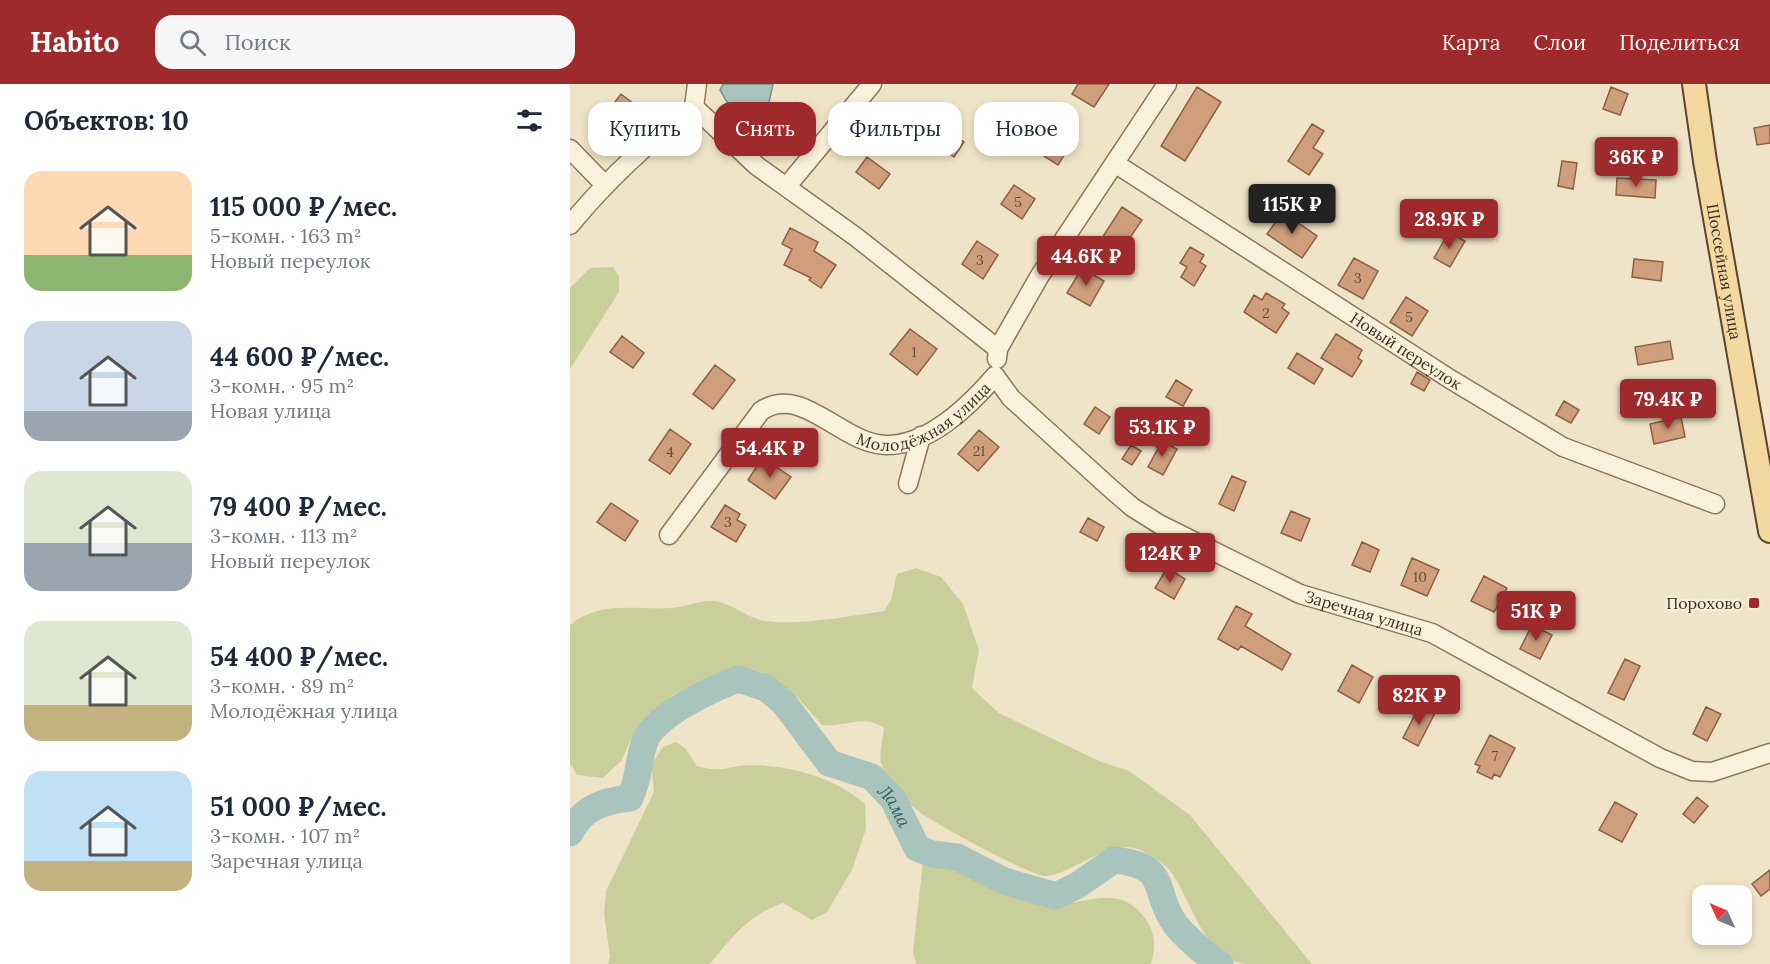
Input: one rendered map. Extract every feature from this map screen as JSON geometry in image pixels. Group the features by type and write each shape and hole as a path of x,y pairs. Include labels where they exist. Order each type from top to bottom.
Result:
{"main road":[{"name":"Шоссейная улица","path":"1695,84 1705,161 1764,464 1770,531"}],"street":[{"path":"695,102 697,84"},
{"path":"787,186 872,84"},
{"path":"995,376 998,349 1039,277 1167,84"},
{"path":"702,114 757,166 787,186 998,349"},
{"path":"570,150 604,184"},
{"path":"570,225 604,184 634,156"},
{"name":"Новый переулок","path":"1116,164 1450,379 1554,442 1714,504"},
{"name":"Молодёжная улица","path":"669,535 761,411 773,403 785,402 799,406 862,441 885,445 907,443 960,412 995,376"},
{"name":"Заречная улица","path":"995,376 1011,398 1132,507 1159,524 1300,594 1432,633 1660,758 1692,771 1712,772 1770,753"},
{"path":"908,484 921,436"}],"green space":[{"path":"613,267 619,276 619,292 570,369 570,288 590,268"},
{"path":"916,568 941,577 963,604 979,650 972,688 999,713 1099,761 1129,771 1190,815 1312,964 1244,964 1220,952 1202,929 1169,870 1144,852 1132,848 1106,851 1057,874 1046,876 1022,868 981,848 925,816 912,806 889,780 881,764 880,754 884,728 862,721 822,725 797,697 762,672 746,668 717,675 673,695 630,741 622,760 603,778 577,775 570,763 570,625 582,617 606,609 672,608 708,601 726,604 765,621 793,622 840,618 884,611 891,600 897,574"},
{"path":"676,742 685,748 697,766 714,769 744,765 767,766 797,771 826,780 865,804 866,829 852,870 827,912 812,920 783,903 751,920 710,964 608,964 610,956 604,913 606,891 654,792 651,765 663,747"},
{"path":"931,860 1042,902 1056,904 1108,898 1121,900 1133,906 1144,917 1151,929 1154,951 1151,964 916,964 913,951 923,862"}],"water":[{"path":"723,84 773,84 769,102 727,102 720,90"}],"building":[{"path":"1078,84 1109,84 1094,107 1072,94"},
{"path":"1197,87 1221,102 1185,161 1161,146"},
{"path":"1611,87 1628,94 1620,115 1603,109"},
{"path":"621,94 631,102 615,102"},
{"path":"1312,124 1324,131 1313,148 1323,154 1309,175 1288,161"},
{"path":"1770,125 1770,143 1757,145 1754,128"},
{"path":"1044,156 1064,156 1058,165"},
{"path":"867,157 890,174 879,189 856,172"},
{"path":"1562,161 1577,163 1573,189 1558,186"},
{"path":"1617,178 1656,180 1655,198 1616,195"},
{"path":"1014,185 1035,199 1022,219 1001,204"},
{"path":"1122,207 1142,220 1121,251 1102,238"},
{"path":"1283,212 1317,236 1302,258 1267,234"},
{"path":"790,228 818,242 814,251 836,265 821,288 809,280 811,278 784,265 792,249 782,244"},
{"path":"1449,232 1465,241 1450,267 1434,258"},
{"path":"977,241 998,255 983,279 962,264"},
{"path":"1190,247 1204,255 1200,262 1206,266 1194,286 1181,277 1187,267 1180,263"},
{"path":"1354,258 1378,271 1363,299 1338,285"},
{"path":"1634,259 1663,262 1661,281 1632,277"},
{"path":"1082,268 1104,281 1090,306 1067,293"},
{"path":"1266,293 1285,304 1282,308 1289,313 1276,333 1244,312 1254,295 1262,300"},
{"path":"1406,297 1428,311 1412,336 1390,322"},
{"path":"910,329 937,349 917,375 890,354"},
{"path":"1336,334 1362,350 1358,358 1362,361 1352,377 1321,358"},
{"path":"622,336 644,353 633,368 610,352"},
{"path":"1670,341 1673,359 1638,365 1635,347"},
{"path":"1297,353 1323,369 1314,384 1288,368"},
{"path":"715,365 735,380 713,409 693,394"},
{"path":"1417,372 1430,380 1424,391 1411,384"},
{"path":"1176,380 1192,390 1183,406 1166,397"},
{"path":"1564,401 1579,410 1571,423 1556,415"},
{"path":"1095,407 1110,417 1099,434 1084,424"},
{"path":"1681,417 1685,437 1654,444 1650,424"},
{"path":"670,429 691,444 670,474 649,460"},
{"path":"979,430 999,447 978,471 958,454"},
{"path":"1162,441 1177,449 1163,475 1148,467"},
{"path":"1131,445 1141,451 1132,465 1122,459"},
{"path":"769,462 791,477 775,499 748,480 759,463 765,467"},
{"path":"1232,476 1246,482 1234,511 1219,504"},
{"path":"611,503 638,521 625,541 597,522"},
{"path":"725,505 740,514 737,520 746,525 736,542 711,527"},
{"path":"1291,511 1310,519 1301,541 1281,533"},
{"path":"1088,518 1104,527 1097,541 1080,532"},
{"path":"1362,542 1379,550 1370,572 1352,565"},
{"path":"1412,558 1439,570 1427,596 1401,585"},
{"path":"1167,568 1185,579 1174,599 1155,588"},
{"path":"1484,576 1507,588 1494,612 1471,601"},
{"path":"1236,606 1252,614 1245,626 1291,654 1282,670 1241,646 1238,650 1218,639"},
{"path":"1532,625 1552,635 1540,659 1520,649"},
{"path":"1625,659 1640,666 1624,700 1608,693"},
{"path":"1352,665 1373,677 1359,703 1338,691"},
{"path":"1420,705 1435,713 1418,746 1403,738"},
{"path":"1706,707 1721,714 1707,741 1693,734"},
{"path":"1490,735 1515,748 1500,777 1494,774 1492,779 1477,772 1480,766 1475,764"},
{"path":"1697,797 1708,806 1694,823 1683,814"},
{"path":"1615,802 1637,814 1622,842 1599,830"},
{"path":"1770,870 1770,889 1761,896 1752,884"}],"waterway":[{"name":"Лама","path":"570,833 581,817 594,807 630,798 644,744 658,723 713,689 738,679 766,688 784,703 829,763 872,777 893,799 917,848 932,854 957,857 1004,881 1056,896 1078,885 1114,860 1132,863 1152,874 1175,924 1196,946 1220,964"}],"place":[{"name":"Порохово","path":"1754,603"}]}
